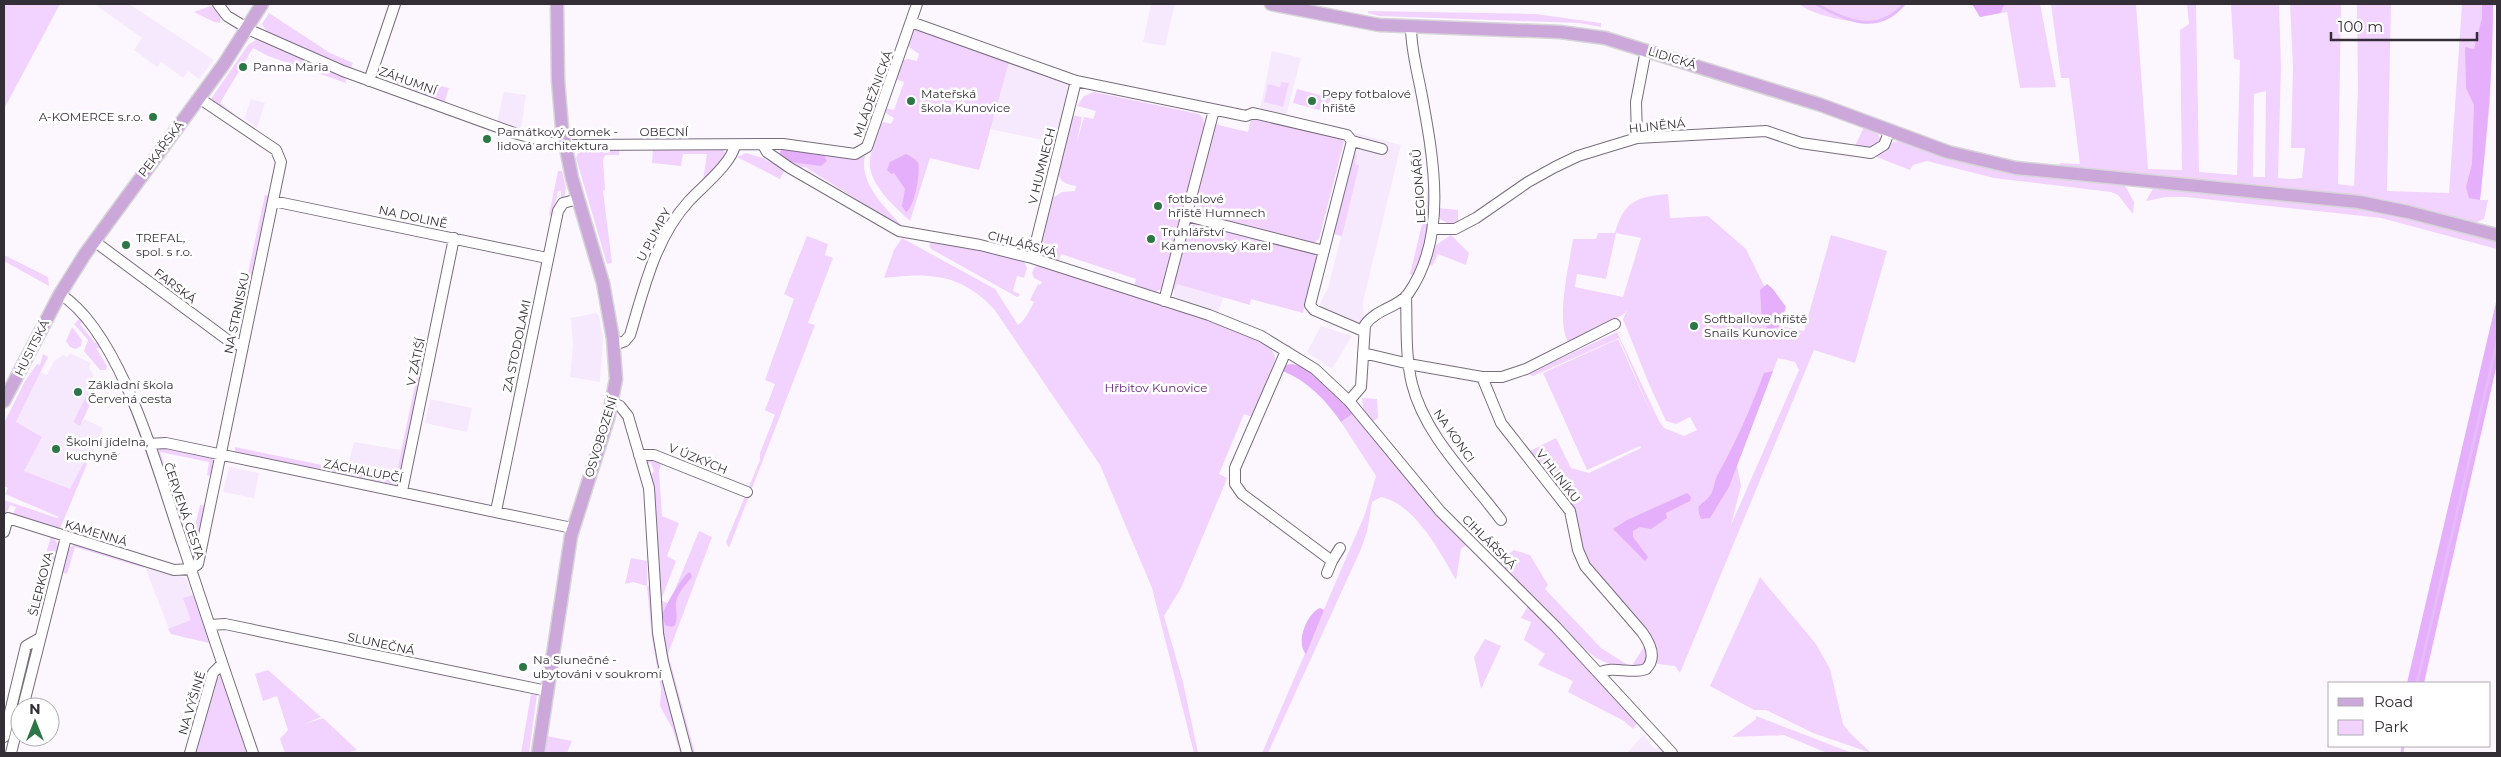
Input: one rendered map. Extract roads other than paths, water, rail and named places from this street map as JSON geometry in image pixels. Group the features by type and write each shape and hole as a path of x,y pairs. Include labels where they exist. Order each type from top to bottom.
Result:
{"main road":[{"name":"PEKAŘSKÁ","path":"60,294 94,241 199,98 262,4"},
{"name":"OSVOBOZENÍ","path":"538,753 572,528 612,402 616,378 614,346 603,283 578,199 565,144 558,80 557,4"},
{"name":"LIDICKÁ","path":"1271,4 1367,23 1411,27 1575,34 1605,38 1822,105 1978,160 2016,168 2360,202 2408,212 2497,235"},
{"name":"HUSITSKÁ","path":"4,401 60,294"}],"street":[{"name":"ZÁHUMNÍ","path":"218,4 227,16 247,28 369,81 514,132 565,144"},
{"path":"369,81 396,4"},
{"name":"MLÁDEŽNICKÁ","path":"763,145 777,144 850,154 862,152 867,147 917,4"},
{"path":"911,22 1076,81 1246,116 1253,113 1347,135 1352,141 1382,149"},
{"name":"LEGIONÁŘŮ","path":"1406,296 1429,252 1434,229 1433,183 1427,128 1411,27"},
{"path":"1637,138 1636,102 1646,50"},
{"name":"V HUMNECH","path":"1032,258 1076,81"},
{"name":"NA STRNISKU","path":"191,569 198,564 281,163 277,152 199,98"},
{"path":"1164,301 1214,110"},
{"name":"HLINĚNÁ","path":"1434,229 1455,229 1555,167 1585,154 1637,138 1766,131 1806,144 1871,153 1884,145 1890,130"},
{"path":"1352,141 1310,306 1363,330"},
{"name":"OBECNÍ","path":"565,144 763,145"},
{"name":"U PUMPY","path":"614,346 625,341 630,335 647,276 670,226 687,203 729,159 734,145"},
{"name":"CIHLÁŘSKÁ","path":"763,145 767,152 790,168 893,229 1032,258 1241,327 1286,351 1322,375 1349,402 1440,511 1599,674 1672,753"},
{"name":"ZA STODOLAMI","path":"496,511 558,208 563,204 578,199"},
{"name":"NA DOLINĚ","path":"273,201 547,258"},
{"path":"1187,216 1324,250"},
{"name":"V ZÁTIŠÍ","path":"402,491 454,238"},
{"name":"FARSKÁ","path":"94,241 229,341 243,346"},
{"name":"ČERVENÁ CESTA","path":"60,294 80,312 111,356 130,391 253,753"},
{"path":"1349,402 1361,386 1363,330 1366,323 1373,316 1406,296"},
{"name":"NA KONCI","path":"1406,296 1408,363 1415,394 1426,420 1500,520"},
{"path":"1363,353 1482,377 1502,377 1520,372 1615,324"},
{"path":"1286,351 1236,468 1234,480 1242,494 1332,561"},
{"name":"V HLINÍKU","path":"1482,377 1501,423 1570,511 1578,550 1585,566 1647,638 1652,651 1648,666 1641,670 1607,670 1599,674"},
{"path":"612,402 620,406 628,416 652,506 655,605 661,653 678,726 688,753"},
{"name":"ZÁCHALUPČÍ","path":"148,444 166,443 572,528"},
{"name":"V ÚZKÝCH","path":"639,455 654,455 747,492"},
{"name":"KAMENNÁ","path":"4,532 8,518 174,570 191,569"},
{"name":"ŠLERKOVA","path":"25,697 66,537"},
{"path":"1327,573 1340,548"},
{"name":"SLUNEČNÁ","path":"210,625 226,624 547,691"},
{"name":"ŠLERKOVA","path":"4,737 6,720 26,646 40,638"},
{"name":"NA VÝŠINĚ","path":"190,753 212,676 216,668 222,664"}],"waterway":[{"path":"1816,4 1839,16 1862,22 1884,19 1894,14 1904,4"},
{"path":"2417,682 2497,342"},
{"path":"2402,753 2403,747"}],"place":[{"name":"Panna Maria","path":"243,67"},
{"name":"Mateřská škola Kunovice","path":"911,101"},
{"name":"Pepy fotbalové hřiště","path":"1312,101"},
{"name":"A-KOMERCE s.r.o.","path":"153,117"},
{"name":"Památkový domek - lidová architektura","path":"487,139"},
{"name":"fotbalové hřiště Humnech","path":"1158,206"},
{"name":"Truhlářství Kamenovský Karel","path":"1151,239"},
{"name":"TREFAL, spol. s r.o.","path":"126,245"},
{"name":"Softballove hřiště Snails Kunovice","path":"1694,326"},
{"name":"Základní škola Červená cesta","path":"78,392"},
{"name":"Školní jídelna, kuchyně","path":"56,449"},
{"name":"Na Slunečné - ubytováni v soukromí","path":"523,667"}],"park label":[{"name":"Hřbitov Kunovice","path":"1156,388"}]}
